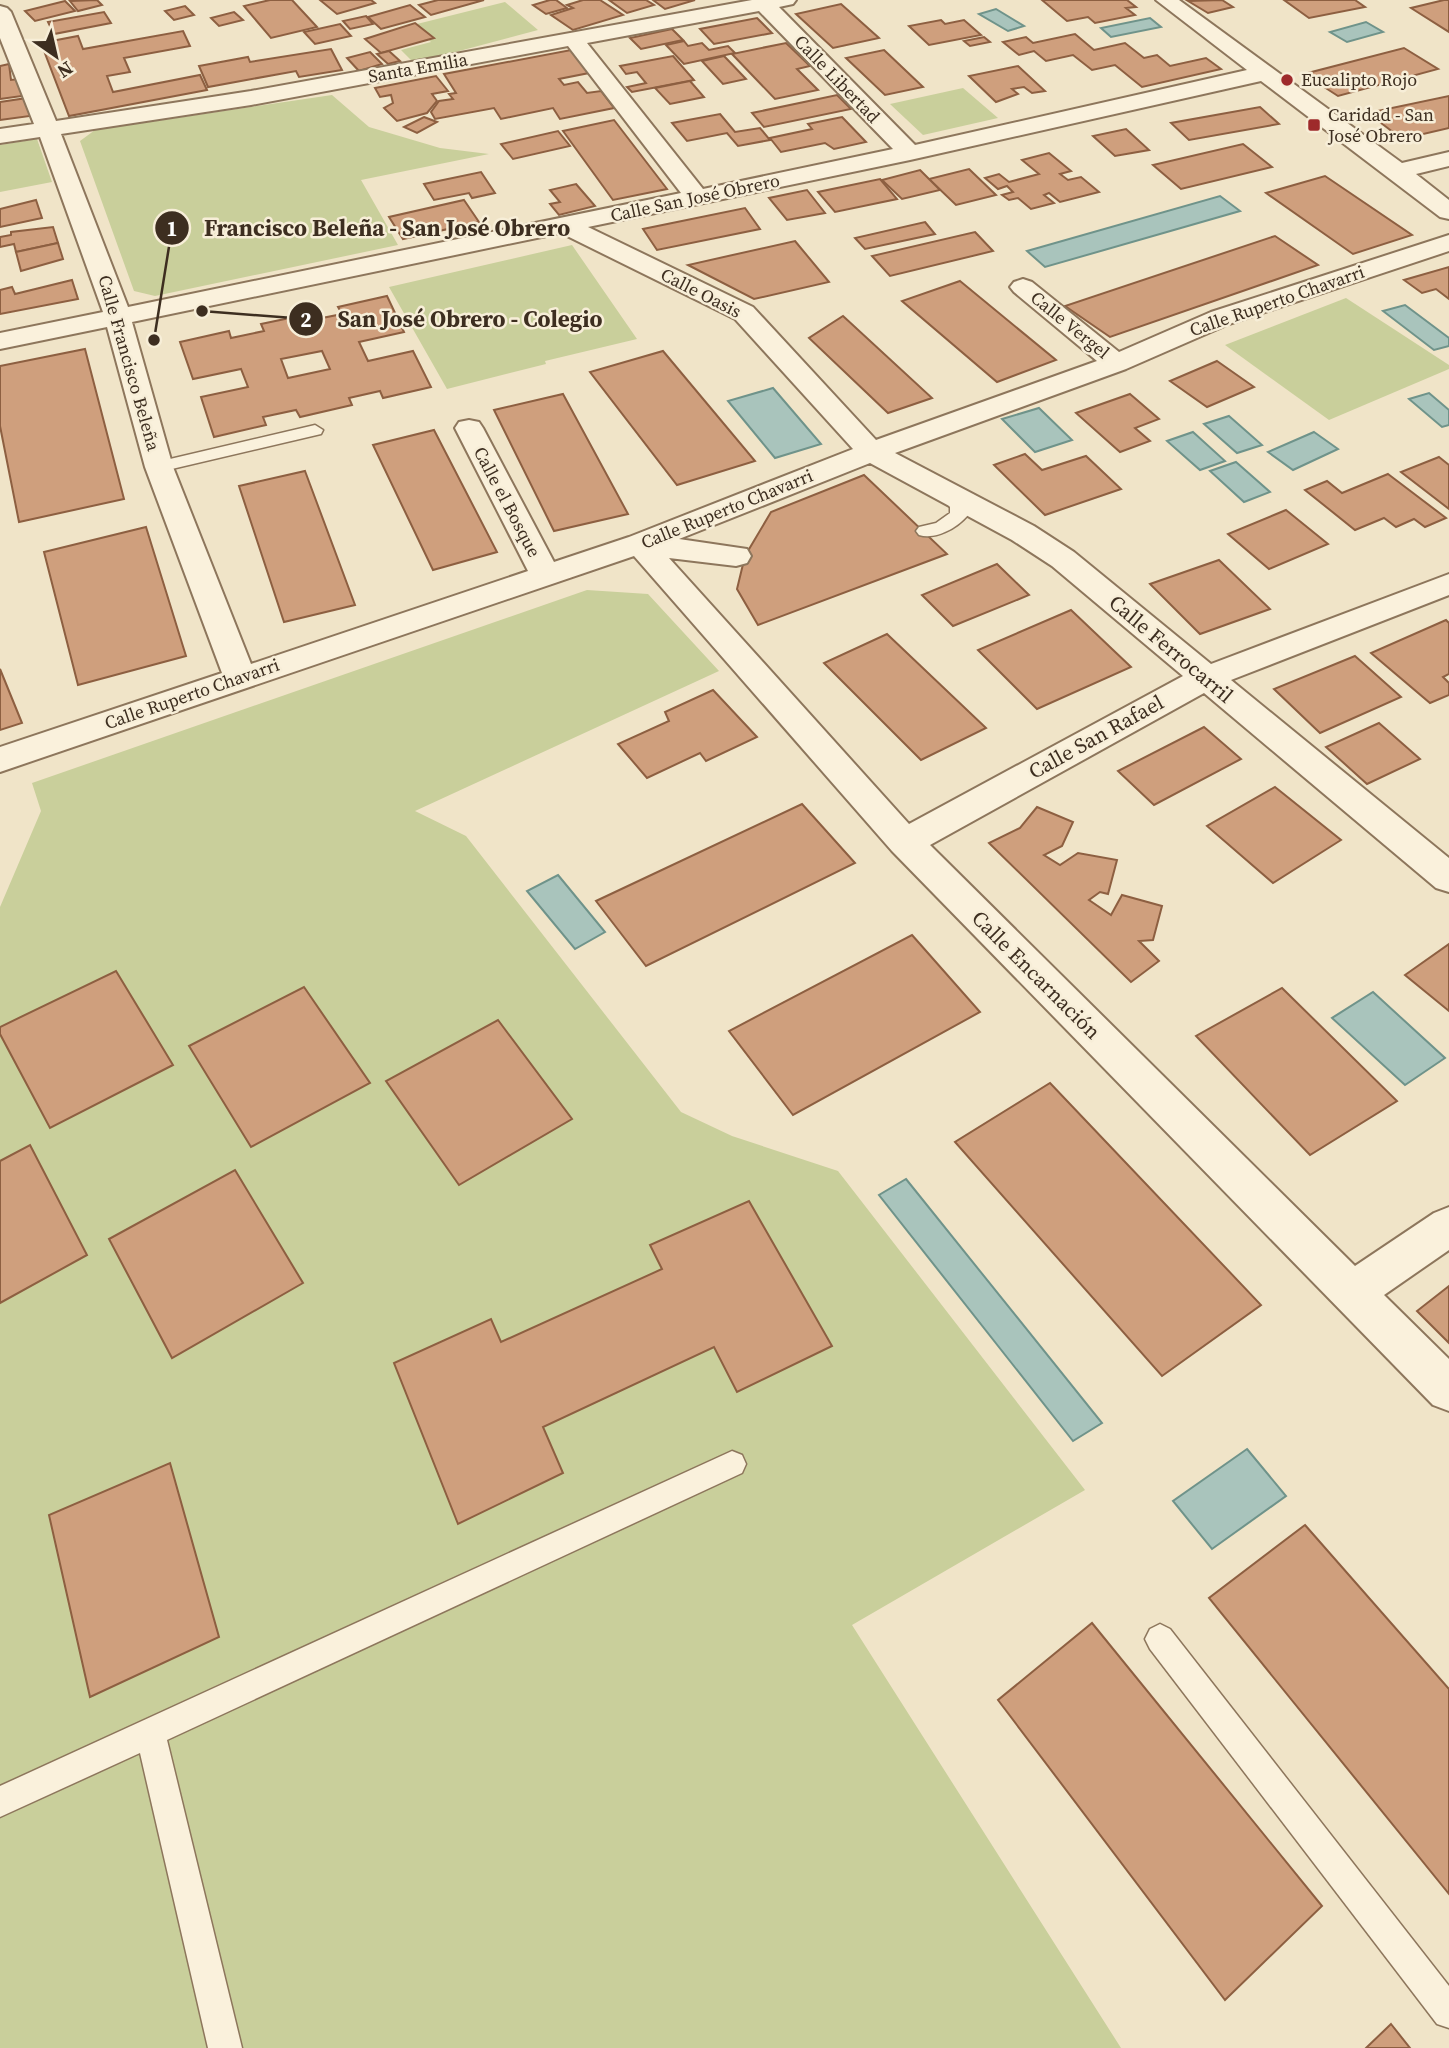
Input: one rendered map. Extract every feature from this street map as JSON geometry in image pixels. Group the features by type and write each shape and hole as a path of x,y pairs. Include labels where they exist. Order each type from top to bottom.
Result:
{"street":[{"path":"1166,0 1398,171 1449,212"},
{"name":"Santa Emilia","path":"0,136 251,98 775,2"},
{"name":"Calle Libertad","path":"775,2 910,153"},
{"name":"Calle Francisco Beleña","path":"0,12 119,316 159,467 240,677"},
{"path":"574,40 697,197"},
{"name":"Calle San José Obrero","path":"0,341 910,153 1265,73"},
{"path":"1398,171 1449,159"},
{"name":"Calle Oasis","path":"565,225 744,313 871,452"},
{"name":"Calle Ruperto Chavarri","path":"0,760 640,544 871,452 1116,363 1220,318 1449,243"},
{"name":"Calle Vergel","path":"1023,287 1116,363"},
{"name":"Calle el Bosque","path":"469,428 545,576"},
{"name":"Calle Ferrocarril","path":"871,452 1043,544 1449,878"},
{"path":"640,544 736,556"},
{"name":"Calle Encarnación","path":"640,544 905,842 1449,1390"},
{"name":"Calle San Rafael","path":"905,842 1205,678 1449,584"},
{"path":"1351,1293 1449,1226"}],"lane":[{"path":"159,467 315,430"},
{"path":"925,531 942,527 959,515 959,506 947,492"},
{"path":"0,1802 732,1464"},
{"path":"1160,1639 1449,2012"},
{"path":"150,1732 225,2048"}],"green space":[{"path":"505,2 538,30 414,63 401,50 431,42 413,25"},
{"path":"963,88 998,118 923,135 890,104"},
{"path":"332,95 369,127 440,148 489,154 361,180 398,245 155,296 134,291 80,141 95,130"},
{"path":"37,139 52,182 0,192 0,145"},
{"path":"572,245 637,339 545,361 546,364 447,389 389,287"},
{"path":"1346,298 1449,365 1449,369 1329,420 1225,345"},
{"path":"587,590 648,594 719,671 415,811 466,836 681,1112 732,1136 838,1171 1085,1490 852,1625 1121,2048 0,2048 0,907 41,811 32,783"}],"water":[{"path":"996,9 1024,26 1008,31 979,14"},
{"path":"1150,18 1161,27 1111,37 1101,28"},
{"path":"1366,22 1383,32 1347,42 1330,32"},
{"path":"1220,196 1240,211 1045,267 1027,251"},
{"path":"1405,305 1449,338 1449,346 1434,350 1383,311"},
{"path":"773,388 821,444 775,458 728,401"},
{"path":"1429,393 1449,410 1449,425 1442,427 1409,399"},
{"path":"1039,408 1072,440 1035,452 1002,419"},
{"path":"1229,416 1262,445 1237,453 1204,424"},
{"path":"1193,432 1225,461 1200,470 1167,441"},
{"path":"1314,432 1338,449 1293,470 1268,452"},
{"path":"1236,462 1270,492 1244,502 1210,471"},
{"path":"558,875 605,932 575,949 527,891"},
{"path":"1373,992 1445,1058 1405,1085 1332,1018"},
{"path":"906,1179 1102,1423 1073,1441 879,1195"},
{"path":"1247,1449 1286,1496 1212,1549 1173,1501"}],"building":[{"path":"97,0 102,5 78,11 70,1"},
{"path":"270,0 292,0 317,27 271,38 244,6"},
{"path":"320,0 371,0 375,3 337,14"},
{"path":"438,0 484,0 431,15 419,5"},
{"path":"556,0 567,8 546,14 533,5"},
{"path":"583,0 600,0 623,15 573,30 551,15 573,8 567,5"},
{"path":"609,0 646,0 654,5 627,13"},
{"path":"653,0 695,0 665,9"},
{"path":"1042,0 1127,0 1136,7 1126,8 1135,15 1095,23 1088,17 1067,21"},
{"path":"1222,0 1233,7 1208,13 1188,1"},
{"path":"1284,0 1355,0 1365,7 1309,18"},
{"path":"1449,0 1449,32 1411,8"},
{"path":"65,1 75,11 35,21 25,11"},
{"path":"841,4 879,38 833,48 796,14"},
{"path":"410,5 425,17 381,29 368,17"},
{"path":"185,6 194,15 174,20 165,11"},
{"path":"104,12 111,23 54,34 48,22"},
{"path":"234,12 243,20 219,26 211,18"},
{"path":"366,16 373,24 350,29 343,21"},
{"path":"757,18 772,33 714,44 700,29"},
{"path":"941,20 945,24 964,20 981,35 929,45 909,26"},
{"path":"415,23 434,38 381,53 365,39"},
{"path":"340,24 351,36 315,44 304,32"},
{"path":"672,29 683,40 641,49 630,38"},
{"path":"183,31 190,46 124,58 130,72 107,76 113,92 200,75 207,90 69,116 41,43 78,36 83,49"},
{"path":"1075,34 1094,50 1125,43 1144,58 1157,55 1170,66 1206,58 1221,69 1142,87 1115,65 1092,70 1073,55 1046,61 1034,51 1019,55 1003,42 1026,37 1033,43"},
{"path":"984,37 990,42 970,46 964,41"},
{"path":"684,41 688,46 702,43 709,50 728,46 735,53 684,64 666,45"},
{"path":"786,43 810,66 797,69 818,90 775,99 732,54"},
{"path":"1404,48 1438,69 1338,96 1304,74"},
{"path":"331,49 342,70 299,77 296,71 208,87 199,66 248,57 250,62"},
{"path":"571,50 589,73 559,79 564,85 578,82 587,93 601,91 614,108 560,119 553,108 501,119 494,108 435,119 431,112 439,101 453,99 449,94 456,93 444,74"},
{"path":"884,50 923,87 885,95 846,58"},
{"path":"389,51 400,61 388,64 377,54"},
{"path":"370,52 382,64 359,71 347,58"},
{"path":"673,56 694,80 632,92 627,87 646,83 637,72 626,74 620,66"},
{"path":"724,56 746,79 723,84 702,61"},
{"path":"9,64 11,80 19,79 22,96 0,99 0,66"},
{"path":"1018,66 1045,91 1032,93 1024,87 1012,89 1018,94 996,102 969,76"},
{"path":"436,76 448,91 432,94 437,101 427,113 397,121 384,108 393,103 391,95 380,97 375,88"},
{"path":"690,81 704,97 670,104 655,88"},
{"path":"837,95 851,109 764,127 752,113"},
{"path":"1449,96 1449,128 1402,139 1368,113"},
{"path":"27,98 30,116 0,120 0,102"},
{"path":"1260,107 1279,124 1189,140 1171,123"},
{"path":"720,114 735,132 760,128 770,140 738,146 727,133 687,141 672,123"},
{"path":"424,117 437,122 417,133 404,127"},
{"path":"842,117 866,142 834,149 825,143 781,152 770,138 812,129 808,124"},
{"path":"614,120 667,189 613,200 563,131"},
{"path":"1126,129 1149,150 1115,156 1093,136"},
{"path":"558,131 570,146 513,159 501,144"},
{"path":"1243,144 1272,167 1181,189 1153,165"},
{"path":"1049,153 1071,171 1060,174 1068,180 1081,177 1099,192 1060,202 1049,193 1044,195 1054,203 1031,209 1018,198 1009,200 1002,195 1013,192 1007,186 998,189 985,178 999,174 1009,182 1039,174 1022,160"},
{"path":"969,169 996,195 956,205 929,179"},
{"path":"920,170 940,190 902,199 882,180"},
{"path":"481,172 495,193 472,198 469,193 434,200 424,184"},
{"path":"1325,176 1412,235 1353,254 1266,193"},
{"path":"880,179 897,199 835,212 818,192"},
{"path":"576,184 595,206 559,215 550,204 560,202 550,190"},
{"path":"807,190 825,213 787,220 769,198"},
{"path":"36,200 42,218 0,227 0,209"},
{"path":"464,200 479,222 403,239 389,217"},
{"path":"745,208 760,229 657,250 643,229"},
{"path":"925,222 935,234 865,249 855,238"},
{"path":"53,227 58,243 16,252 14,244 0,247 0,237 11,235 11,232"},
{"path":"975,232 993,251 890,276 872,256"},
{"path":"1275,236 1318,265 1110,337 1065,306"},
{"path":"795,241 829,282 754,299 688,265"},
{"path":"58,243 63,259 21,271 16,252"},
{"path":"1449,267 1449,299 1436,289 1422,293 1404,280"},
{"path":"72,280 78,299 0,314 0,290 12,287 15,294"},
{"path":"960,281 1056,360 997,382 902,301"},
{"path":"387,296 404,332 359,342 368,361 413,351 431,387 383,398 380,391 349,398 352,405 300,417 296,410 263,417 266,425 214,437 201,397 248,387 241,369 193,379 180,342 229,331 231,338 264,331 261,324 309,314 312,320 342,314 338,307","holes":["322,351 330,369 288,378 281,359"]},
{"path":"843,316 932,398 888,413 809,338"},
{"path":"85,349 124,499 19,522 0,426 0,366"},
{"path":"663,351 755,461 677,485 590,372"},
{"path":"1217,361 1254,387 1207,407 1170,381"},
{"path":"563,394 628,514 554,531 494,410"},
{"path":"1130,394 1159,419 1135,428 1150,441 1120,452 1076,413"},
{"path":"434,430 497,552 433,570 373,445"},
{"path":"1025,454 1042,470 1086,456 1121,489 1045,515 994,465"},
{"path":"1439,457 1449,465 1449,509 1401,472"},
{"path":"305,471 355,605 284,622 239,486"},
{"path":"1388,474 1446,518 1425,527 1414,519 1396,527 1384,518 1355,530 1305,490 1327,481 1342,493"},
{"path":"864,475 947,554 758,625 737,589 745,556 771,512"},
{"path":"1286,510 1328,544 1269,569 1228,534"},
{"path":"146,527 186,656 78,685 44,552"},
{"path":"1219,560 1270,609 1200,634 1150,584"},
{"path":"997,564 1029,595 953,626 922,595"},
{"path":"1071,610 1131,667 1037,709 978,650"},
{"path":"1446,620 1449,623 1449,674 1443,677 1449,683 1449,695 1430,703 1371,653"},
{"path":"887,634 986,728 921,760 824,663"},
{"path":"1355,656 1401,697 1320,733 1274,689"},
{"path":"0,669 22,723 0,730"},
{"path":"713,690 757,737 706,761 700,753 647,778 618,744 669,721 665,712"},
{"path":"1379,723 1420,759 1367,784 1326,747"},
{"path":"1204,727 1241,759 1154,805 1118,771"},
{"path":"1275,787 1341,840 1273,883 1207,826"},
{"path":"802,804 855,863 646,966 596,901"},
{"path":"1037,807 1073,822 1062,846 1044,855 1060,865 1078,853 1117,860 1108,894 1100,892 1089,900 1111,915 1122,895 1162,906 1153,940 1139,941 1159,961 1131,982 989,843 1020,828"},
{"path":"912,935 980,1012 793,1115 729,1031"},
{"path":"1449,944 1449,1011 1405,975"},
{"path":"116,971 173,1065 50,1128 0,1034 0,1027"},
{"path":"304,987 370,1083 251,1147 189,1046"},
{"path":"1282,988 1397,1101 1310,1155 1196,1036"},
{"path":"498,1020 572,1119 459,1185 386,1081"},
{"path":"1050,1083 1261,1305 1162,1376 955,1142"},
{"path":"30,1145 87,1255 0,1303 0,1161"},
{"path":"235,1170 303,1283 172,1358 109,1239"},
{"path":"749,1201 832,1346 737,1392 714,1347 543,1427 563,1473 458,1524 394,1363 491,1319 501,1342 662,1269 650,1245"},
{"path":"1449,1286 1449,1343 1417,1311"},
{"path":"170,1463 219,1637 90,1697 49,1515"},
{"path":"1305,1525 1449,1689 1449,1894 1209,1598"},
{"path":"1092,1623 1322,1906 1225,2000 998,1700"},
{"path":"1391,2024 1410,2048 1366,2048"}],"place":[{"name":"Eucalipto Rojo","path":"1287,80"},
{"name":"Caridad - San José Obrero","path":"1314,125"},
{"name":"San José Obrero - Colegio","path":"202,311"},
{"name":"Francisco Beleña - San José Obrero","path":"154,340"}]}
